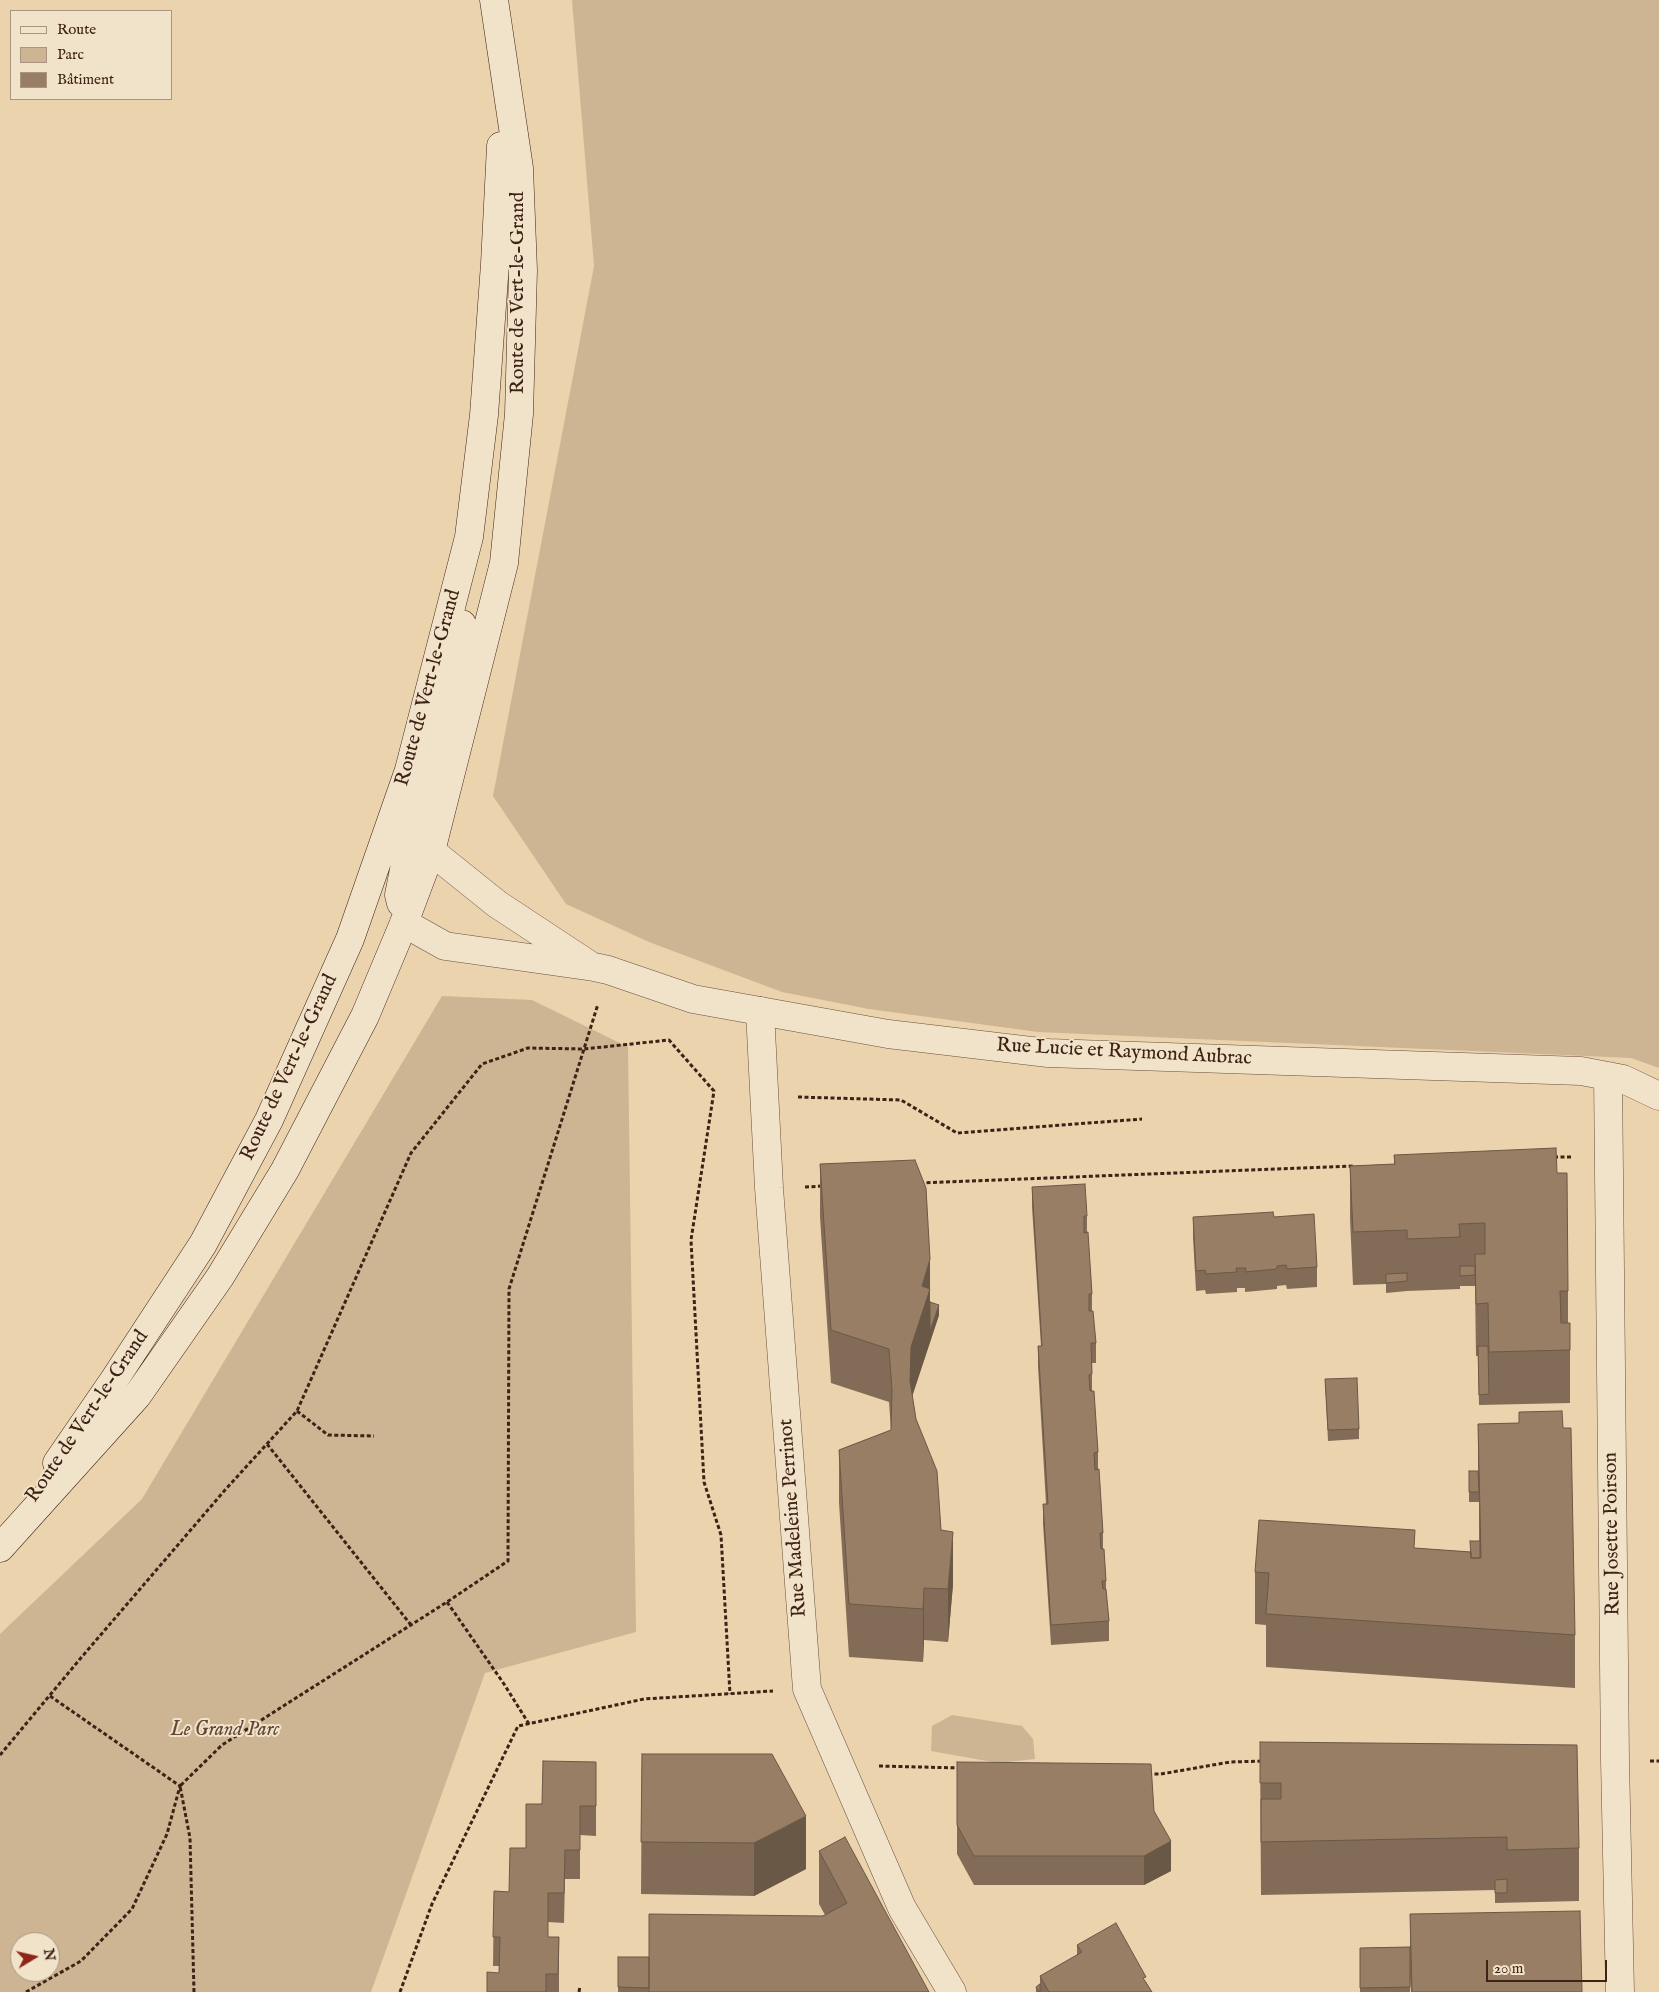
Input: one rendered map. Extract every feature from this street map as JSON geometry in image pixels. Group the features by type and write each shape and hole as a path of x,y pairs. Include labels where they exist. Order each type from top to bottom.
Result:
{"main road":[{"name":"Route de Vert-le-Grand","path":"0,1547 137,1396 220,1277 290,1162 365,1016 404,923 399,895 420,848 504,563 519,414 523,270 519,168 494,0"},
{"name":"Route de Vert-le-Grand","path":"420,848 432,770 452,686 462,633 468,537 484,415 495,264 501,173 503,69"},
{"name":"Route de Vert-le-Grand","path":"0,1547 114,1380 203,1244 269,1120 350,939 409,770 468,537"},
{"path":"380,853 393,845 420,848"},
{"name":"Rue Lucie et Raymond Aubrac","path":"420,848 497,904 601,969"},
{"name":"Rue Lucie et Raymond Aubrac","path":"404,923 446,946 601,969 692,999 888,1034 1048,1053 1581,1071 1623,1079 1659,1096"},
{"name":"Rue Madeleine Perrinot","path":"760,1011 769,1188 807,1689 902,1908 952,1992"},
{"name":"Rue Josette Poirson","path":"1608,1076 1615,1760 1620,1992"}],"path":[{"path":"26,1992 81,1961 132,1909 167,1834 180,1786 222,1745 508,1561 509,1289 584,1049 601,969"},
{"path":"0,1755 297,1411 411,1153 482,1064 528,1048 584,1049 669,1040 714,1091 691,1240 704,1482 721,1535 730,1694"},
{"path":"765,1096 901,1100 957,1133 1142,1119"},
{"path":"1554,1158 1609,1156"},
{"path":"918,1183 1354,1166"},
{"path":"769,1188 829,1186"},
{"path":"297,1411 328,1435 374,1436"},
{"path":"267,1444 411,1624"},
{"path":"447,1602 504,1684 528,1724"},
{"path":"400,1992 432,1904 518,1726 644,1699 807,1689"},
{"path":"50,1696 180,1786 190,1838 194,1992"},
{"path":"1615,1760 1659,1761"},
{"path":"1142,1773 1161,1774 1230,1762 1268,1761"},
{"path":"840,1765 967,1769"},
{"path":"579,1992 580,1986"}],"green space":[{"path":"572,0 1659,0 1659,1068 1631,1058 1038,1032 869,1009 782,992 649,942 566,904 493,796 594,266"},
{"name":"Le Grand Parc","path":"442,996 532,1000 628,1047 636,1632 485,1673 371,1992 0,1992 0,1634 142,1499"},
{"path":"952,1715 1022,1726 1033,1739 1035,1759 998,1763 931,1751 932,1726"}],"building":[{"path":"1556,1148 1557,1173 1567,1173 1568,1291 1560,1291 1561,1323 1570,1323 1570,1350 1489,1352 1488,1303 1476,1304 1475,1254 1485,1254 1485,1223 1459,1224 1460,1237 1407,1239 1407,1230 1353,1232 1350,1166 1395,1164 1394,1155"},
{"path":"915,1160 926,1188 930,1259 922,1286 930,1289 911,1347 910,1381 916,1419 937,1471 941,1530 953,1532 948,1589 924,1588 923,1609 849,1604 839,1450 891,1430 892,1390 889,1349 831,1330 820,1164"},
{"path":"1085,1184 1087,1216 1084,1216 1084,1233 1088,1232 1092,1294 1089,1294 1089,1311 1093,1311 1096,1343 1091,1343 1092,1374 1089,1375 1090,1391 1094,1391 1098,1452 1094,1453 1095,1470 1099,1469 1103,1533 1100,1533 1101,1549 1104,1549 1106,1581 1102,1581 1103,1589 1106,1589 1109,1621 1051,1625 1043,1504 1048,1504 1038,1346 1042,1346 1032,1187"},
{"path":"1273,1212 1274,1217 1314,1214 1317,1267 1287,1269 1286,1265 1277,1266 1277,1269 1245,1272 1246,1268 1236,1268 1237,1272 1206,1274 1205,1270 1196,1271 1193,1217"},
{"path":"1460,1266 1475,1266 1475,1275 1460,1276"},
{"path":"1407,1273 1407,1281 1386,1283 1386,1274"},
{"path":"930,1302 939,1305 930,1331"},
{"path":"1478,1346 1488,1346 1489,1394 1479,1395"},
{"path":"1357,1378 1359,1429 1328,1430 1325,1379"},
{"path":"1562,1411 1563,1428 1571,1428 1575,1635 1266,1614 1269,1573 1255,1572 1259,1520 1415,1530 1414,1548 1471,1552 1471,1558 1481,1558 1478,1424 1519,1423 1519,1412"},
{"path":"1469,1471 1478,1471 1479,1492 1469,1492"},
{"path":"1470,1541 1480,1541 1480,1558 1471,1558"},
{"path":"1260,1742 1577,1745 1579,1848 1507,1850 1507,1837 1261,1842 1261,1799 1281,1799 1281,1783 1260,1783"},
{"path":"642,1754 772,1754 806,1816 754,1843 641,1842"},
{"path":"543,1761 596,1762 596,1806 580,1806 580,1850 565,1850 564,1893 548,1893 548,1937 559,1937 558,1974 546,1974 546,1992 487,1992 487,1972 499,1973 500,1937 493,1937 494,1891 509,1892 510,1848 526,1848 526,1804 542,1804"},
{"path":"957,1762 1151,1764 1154,1811 1171,1841 1144,1856 974,1856 957,1825"},
{"path":"845,1837 929,1992 649,1992 649,1914 823,1916 847,1903 819,1851"},
{"path":"1507,1879 1507,1893 1495,1893 1495,1880"},
{"path":"1580,1911 1582,1992 1412,1992 1410,1914"},
{"path":"1116,1923 1146,1977 1143,1978 1152,1992 1049,1992 1040,1976 1082,1952 1077,1945"},
{"path":"1410,1947 1410,1987 1360,1988 1360,1948"},
{"path":"618,1957 649,1957 649,1988 618,1987"},
{"path":"1040,1984 1040,1992 1039,1992 1036,1987"}]}
